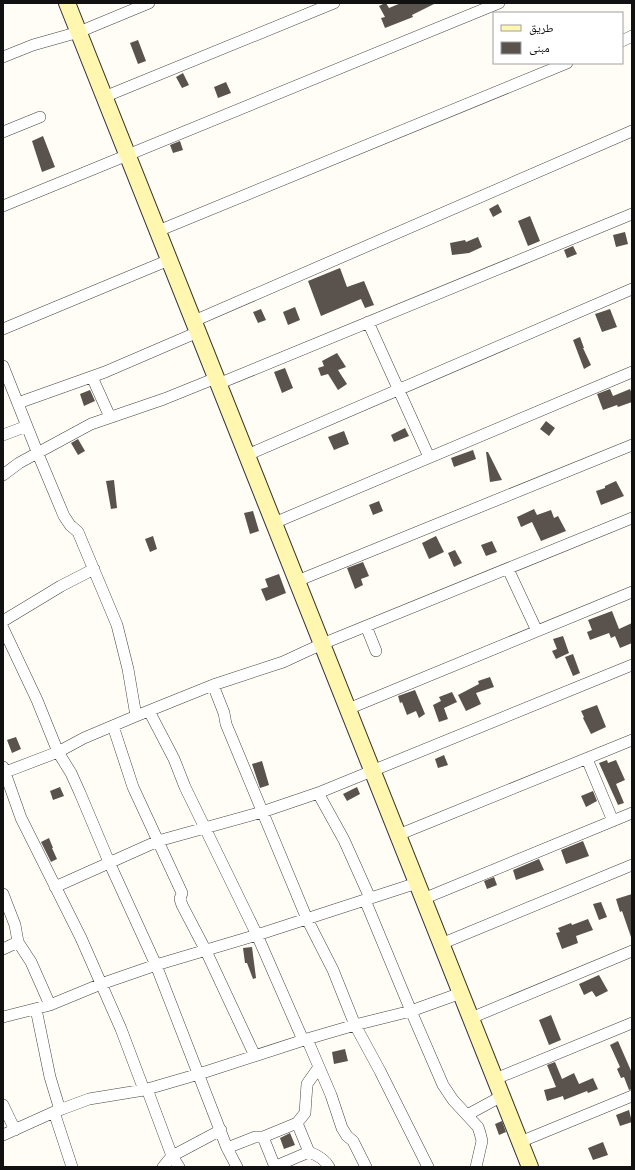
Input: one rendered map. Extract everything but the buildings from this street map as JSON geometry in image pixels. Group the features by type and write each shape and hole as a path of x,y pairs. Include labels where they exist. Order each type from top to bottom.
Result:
{"street":[{"path":"67,3 530,1167"},
{"path":"3,57 33,45 78,32 149,3"},
{"path":"104,98 334,3"},
{"path":"3,206 499,3"},
{"path":"623,40 632,36"},
{"path":"158,231 566,64"},
{"path":"3,132 40,117"},
{"path":"18,403 92,377 196,327 632,131"},
{"path":"3,475 19,463 91,424 110,416 217,381 368,322 632,214"},
{"path":"3,329 169,260"},
{"path":"247,455 632,289"},
{"path":"368,322 429,457"},
{"path":"3,366 64,516 70,525 78,532 117,625 128,669 136,716"},
{"path":"274,523 632,372"},
{"path":"92,377 110,416"},
{"path":"3,435 27,426"},
{"path":"297,581 632,445"},
{"path":"179,1167 172,1156 121,1029 81,938 21,818 3,771 58,752 84,738 213,686 283,662 322,644 632,518"},
{"path":"3,621 61,586 94,569"},
{"path":"508,569 537,631"},
{"path":"348,709 632,592"},
{"path":"366,626 376,652"},
{"path":"3,628 37,700 58,752 71,773 109,862 156,965 228,1148 237,1167"},
{"path":"55,887 158,841 262,812 318,793 632,665"},
{"path":"213,686 224,713 226,724 307,919 333,970 355,1025 380,1071 428,1167"},
{"path":"149,711 174,759 185,787 319,1067 331,1095 342,1128 347,1136 353,1141 366,1167"},
{"path":"113,726 133,787 182,893 180,899 182,905 206,951 255,1056"},
{"path":"398,835 632,740"},
{"path":"587,759 613,821"},
{"path":"318,793 344,840 411,1012 443,1085 453,1100 478,1127 482,1141 476,1167"},
{"path":"423,899 632,813"},
{"path":"442,944 632,865"},
{"path":"3,1017 50,1005 101,984 156,965 206,951 417,884"},
{"path":"3,894 15,925 18,942 31,962 50,1005"},
{"path":"3,949 18,942"},
{"path":"471,1018 632,951"},
{"path":"3,1135 57,1111 89,1099 146,1090 355,1025 411,1012 461,993"},
{"path":"36,1009 57,1111 72,1167"},
{"path":"495,1079 632,1023"},
{"path":"228,1148 297,1123 305,1113 308,1084 319,1067"},
{"path":"467,1115 502,1096"},
{"path":"520,1142 632,1096"},
{"path":"3,1105 14,1130"},
{"path":"297,1123 309,1152 318,1156 327,1163 329,1167"},
{"path":"163,1167 172,1156 221,1130"},
{"path":"263,1136 275,1166 309,1152"}]}
